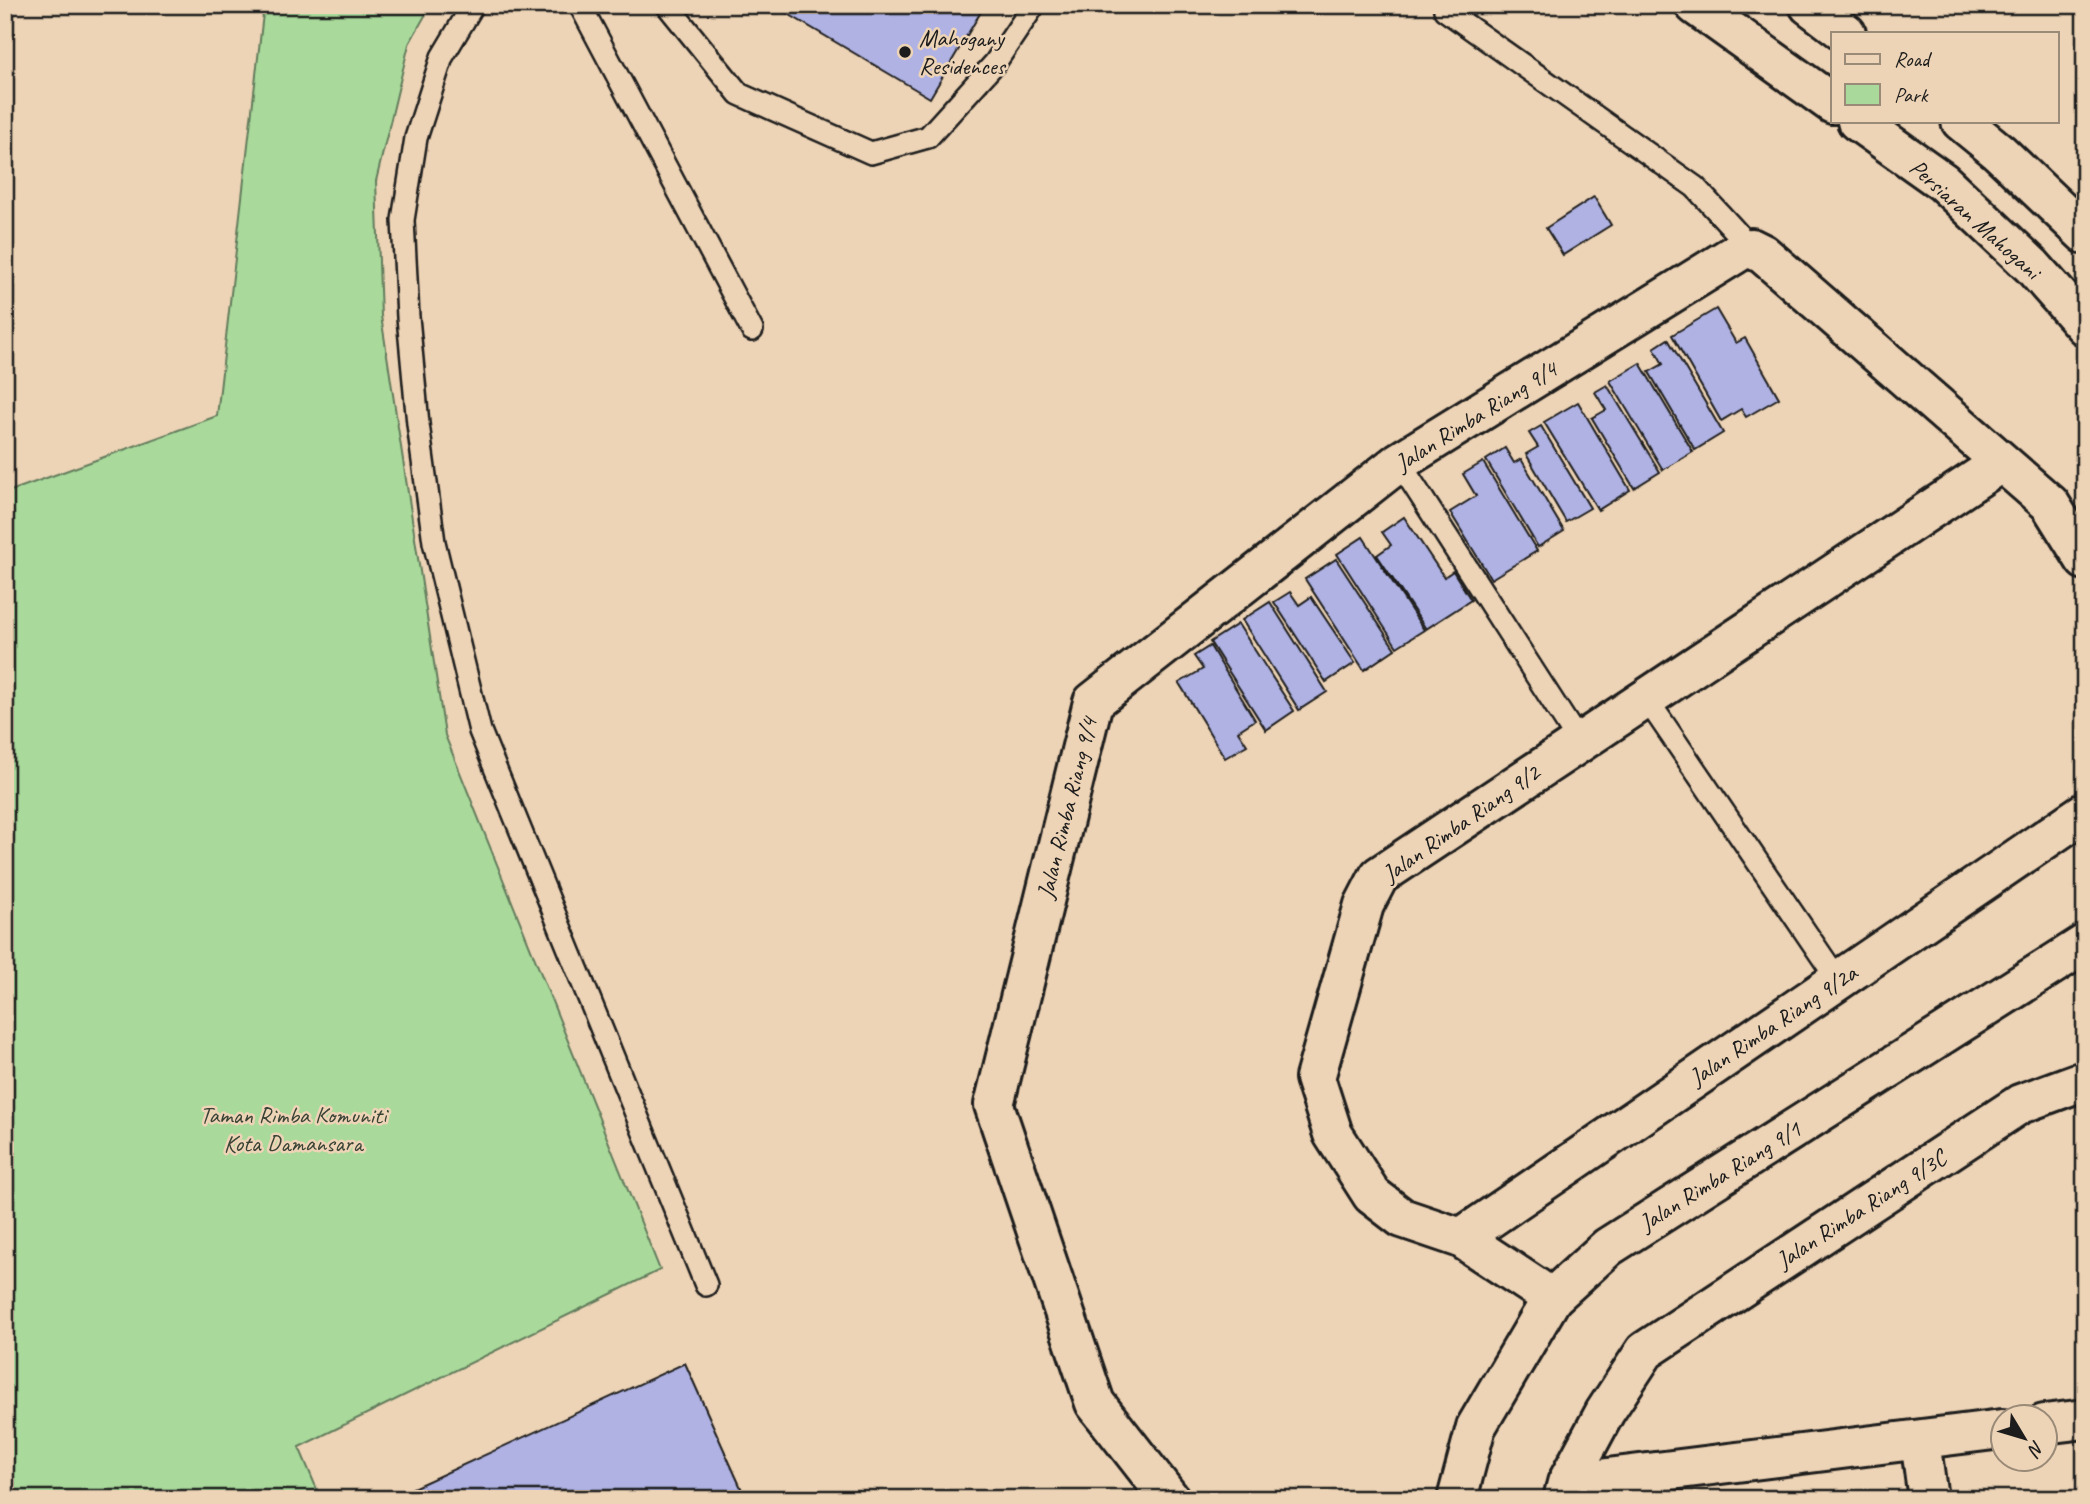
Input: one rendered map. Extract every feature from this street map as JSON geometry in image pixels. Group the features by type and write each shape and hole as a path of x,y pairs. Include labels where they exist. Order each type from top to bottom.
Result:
{"street":[{"path":"1695,5 1831,103"},
{"path":"1809,5 1845,32"},
{"name":"Persiaran Mahogani","path":"1858,122 1943,182 2032,266 2085,326"},
{"path":"1962,122 1999,152 2085,234"},
{"path":"1751,248 1763,254 2050,504 2085,560"},
{"name":"Jalan Rimba Riang 9/4","path":"1170,1499 1095,1403 994,1105 1093,702 1399,463 1740,251 1751,248"},
{"name":"Jalan Rimba Riang 9/2","path":"1552,1298 1461,1238 1402,1218 1373,1195 1333,1134 1315,1078 1364,905 1379,876 2002,463"},
{"name":"Jalan Rimba Riang 9/2a","path":"1461,1238 2085,812"},
{"name":"Jalan Rimba Riang 9/1","path":"1457,1499 1476,1427 1552,1298 1608,1247 2085,944"},
{"name":"Jalan Rimba Riang 9/3C","path":"1565,1491 1605,1412 1645,1351 2020,1104 2085,1082"},
{"path":"2058,1422 2085,1419"},
{"path":"1565,1491 1988,1431"},
{"path":"1920,1440 1928,1499"}],"lane":[{"path":"473,5 442,57 416,138 403,220 414,384 434,542 480,731 706,1286"},
{"path":"580,5 752,330"},
{"path":"667,5 739,94 871,153 928,138 995,63 1034,5"},
{"path":"1445,10 1695,187 1751,248"},
{"path":"1399,463 1579,742"},
{"path":"1646,698 1838,980"}],"green space":[{"name":"Taman Rimba Komuniti Kota Damansara","path":"264,5 431,5 409,44 376,181 381,316 445,735 660,1270 299,1447 321,1499 5,1499 5,493 217,416"}],"building":[{"name":"Mahogany Residences","path":"773,5 985,5 930,98"},
{"path":"1594,197 1611,225 1563,255 1546,228"},
{"path":"1716,309 1736,343 1745,338 1779,398 1746,417 1741,409 1721,421 1672,335"},
{"path":"1668,339 1723,433 1695,450 1649,372 1663,364 1654,348"},
{"path":"1640,363 1693,452 1663,470 1610,381"},
{"path":"1607,385 1660,472 1634,488 1592,418 1606,410 1595,392"},
{"path":"1578,402 1630,490 1598,510 1544,422"},
{"path":"1541,426 1590,508 1566,522 1526,454 1538,447 1529,433"},
{"path":"1505,448 1514,463 1521,459 1564,531 1538,547 1486,460"},
{"path":"1483,462 1537,551 1491,579 1450,512 1476,496 1463,474"},
{"path":"1404,517 1444,577 1453,571 1471,600 1426,629 1377,555 1391,545 1382,532"},
{"path":"1363,537 1424,630 1397,647 1337,554"},
{"path":"1336,559 1395,649 1364,670 1305,579"},
{"path":"1290,592 1299,605 1311,597 1355,663 1326,682 1274,602"},
{"path":"1270,602 1327,692 1299,710 1242,620"},
{"path":"1238,624 1294,711 1266,730 1210,642"},
{"path":"1210,646 1255,720 1238,731 1247,745 1225,758 1179,683 1203,669 1194,656"},
{"path":"685,1363 746,1499 389,1499"}],"place":[{"name":"Mahogany Residences","path":"905,52"}]}
